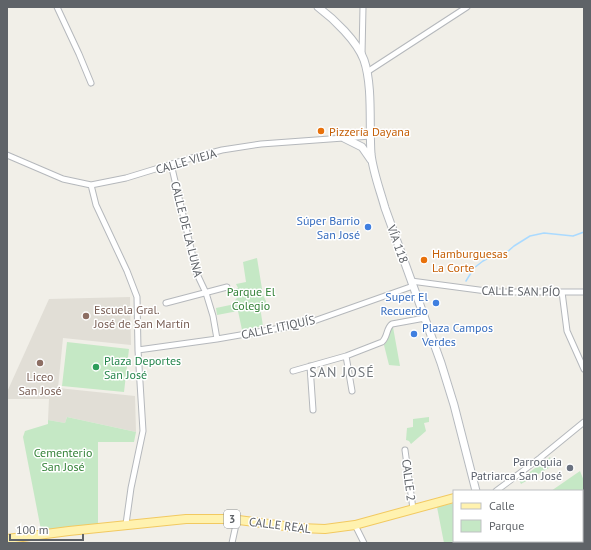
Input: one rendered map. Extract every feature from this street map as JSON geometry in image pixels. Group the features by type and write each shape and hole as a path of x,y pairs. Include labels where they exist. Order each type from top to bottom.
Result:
{"main road":[{"name":"VÍA 118","path":"318,7 344,31 362,55 367,72 373,162 385,208 441,363 454,405 476,490"},
{"path":"344,138 362,147 373,162"},
{"name":"CALLE REAL","path":"7,539 126,524 186,519 237,520 300,528 325,529 355,525 453,498"}],"street":[{"path":"57,7 91,82"},
{"path":"362,55 363,7"},
{"path":"367,72 467,7"},
{"name":"CALLE VIEJA","path":"7,155 63,179 91,185 126,178 222,150 371,136"},
{"name":"CALLE DE LA LUNA","path":"171,164 197,274 206,293 213,316 217,339"},
{"path":"91,185 96,205 127,271 137,297 138,350 143,431 131,488 126,524"},
{"name":"CALLE SAN PÍO","path":"412,283 494,292 584,292"},
{"name":"CALLE ITIQUÍS","path":"138,350 217,339 311,322 412,283"},
{"path":"166,304 227,287"},
{"path":"562,292 567,331 584,369"},
{"path":"293,371 346,356 382,342 385,339 389,326 392,324 425,318"},
{"path":"346,356 352,391"},
{"path":"310,366 313,410"},
{"path":"497,490 584,422"},
{"name":"CALLE 2","path":"405,450 413,509"},
{"path":"232,543 237,520"},
{"path":"355,525 364,543"}],"shaded area":[{"path":"130,297 131,345 63,338 58,388 135,396 136,432 67,417 65,423 48,420 49,399 7,399 7,392 49,299"}],"green space":[{"name":"Parque El Colegio","path":"257,258 263,295 266,301 266,306 260,307 263,326 242,330 238,311 217,315 216,308 235,304 235,300 238,297 236,288 238,288 236,284 246,282 243,262"},
{"path":"393,327 400,366 389,365 384,345"},
{"name":"Plaza Deportes San José","path":"67,342 129,349 124,392 62,386"},
{"name":"Cementerio San José","path":"67,417 136,432 134,442 98,442 98,524 41,530 23,437 25,431 48,424 48,420 65,423"},
{"path":"429,417 429,422 424,423 426,431 411,444 406,440 407,428 413,427 413,419"},
{"path":"550,457 554,465 521,484 519,480"},
{"path":"580,471 584,481 583,530 583,490 552,490"},
{"path":"453,503 453,542 444,543 437,507"}],"waterway":[{"path":"466,281 474,268 483,261 494,255 506,253 530,236 544,233 573,236 584,232"}],"place":[{"name":"Pizzería Dayana","path":"321,131"},
{"name":"Súper Barrio San José","path":"368,227"},
{"name":"Hamburguesas La Corte","path":"424,260"},
{"name":"Super El Recuerdo","path":"436,303"},
{"name":"Escuela Gral. José de San Martín","path":"86,316"},
{"name":"Plaza Campos Verdes","path":"414,334"},
{"name":"Liceo San José","path":"40,363"},
{"name":"Plaza Deportes San José","path":"96,367"},
{"name":"Parroquia Patriarca San José","path":"570,468"}],"district":[{"name":"SAN JOSÉ","path":"342,372"}]}
